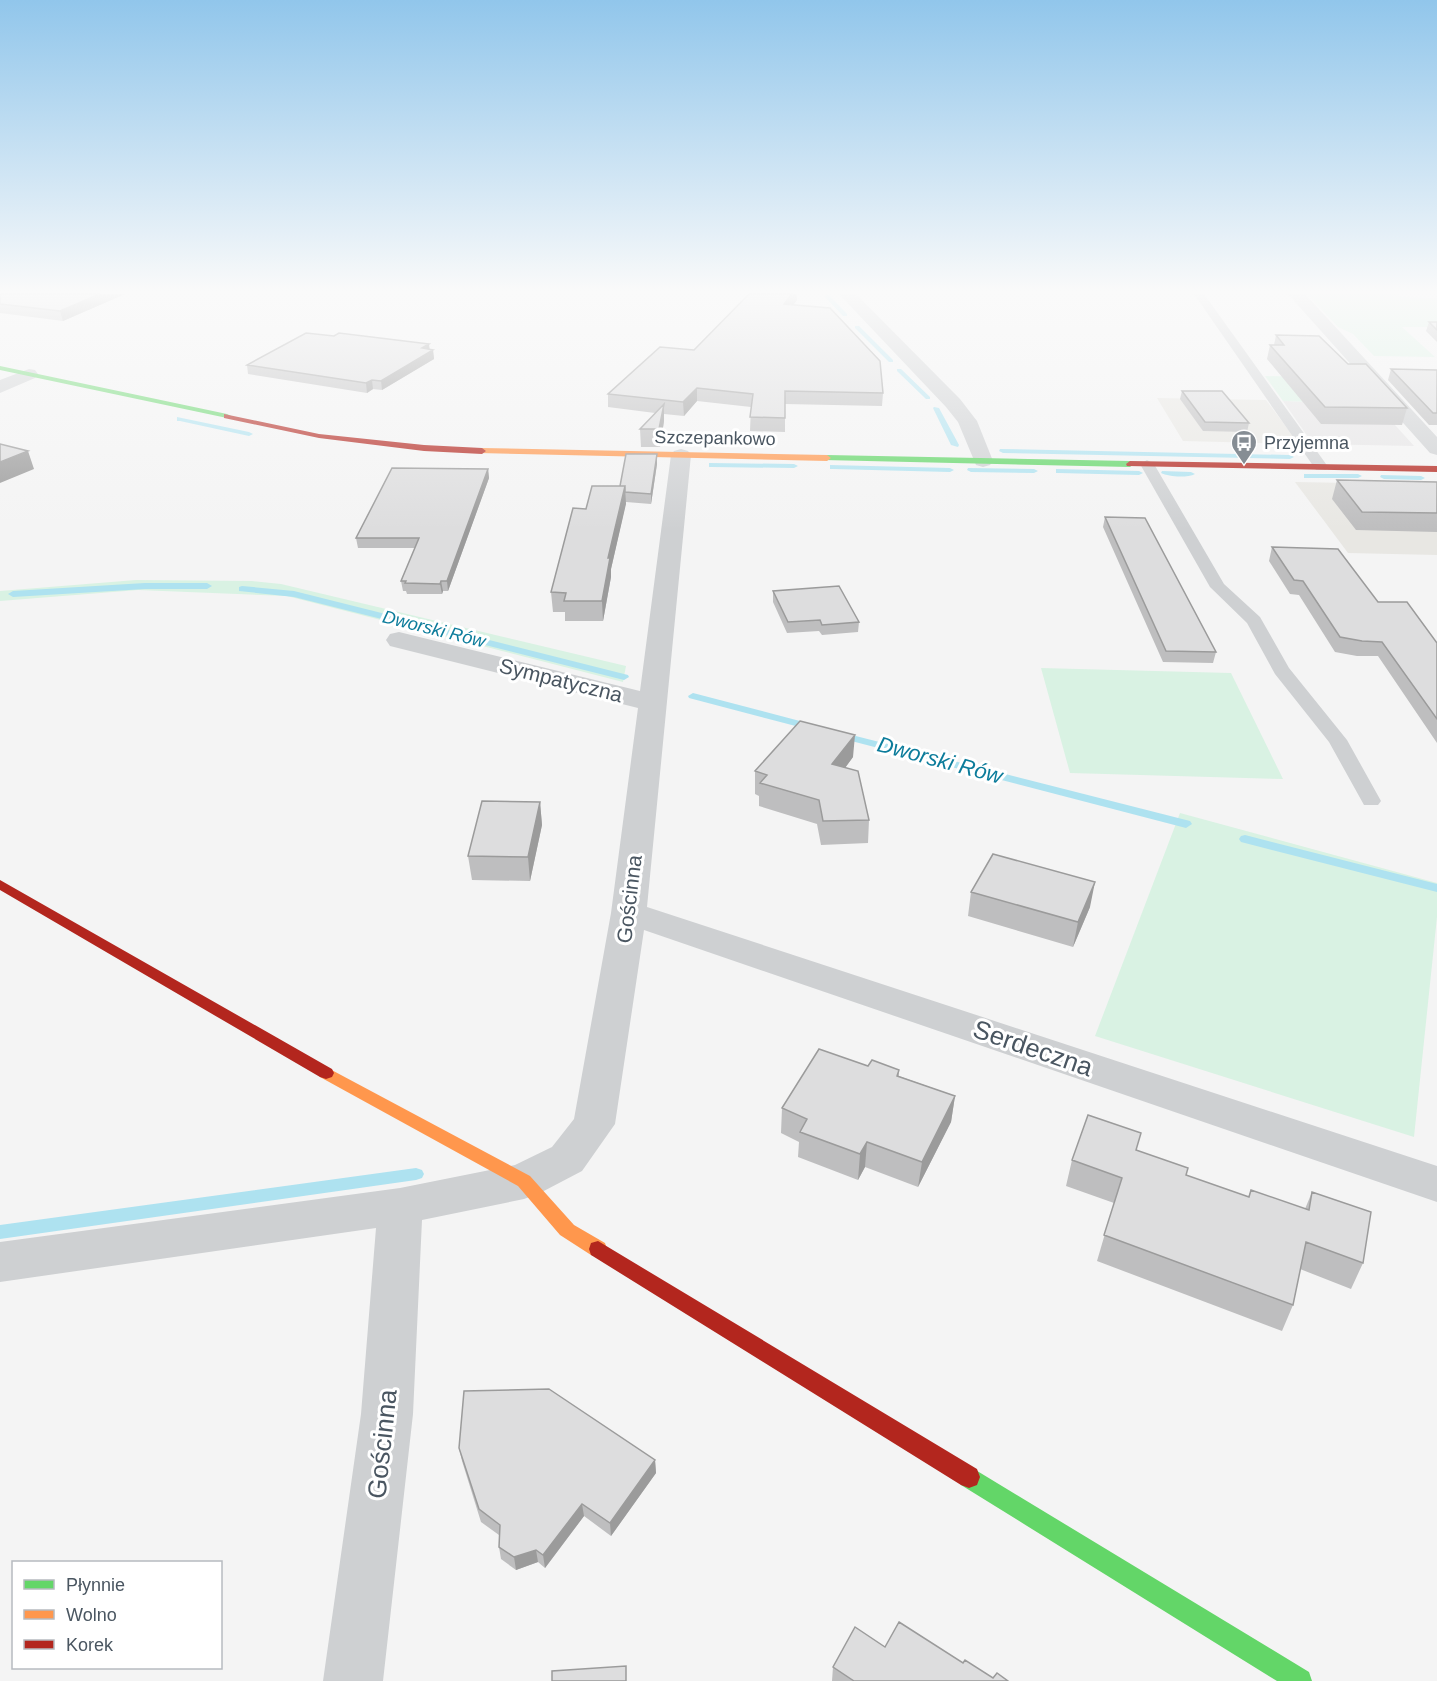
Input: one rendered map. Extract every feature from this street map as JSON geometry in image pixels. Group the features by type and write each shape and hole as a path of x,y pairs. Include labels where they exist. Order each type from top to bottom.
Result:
{"street":[{"name":"Szczepankowo","path":"21,372 266,426 371,443 470,451 1437,469"},
{"path":"923,372 967,421 982,461"},
{"path":"1369,372 1437,449"},
{"path":"0,387 29,374"},
{"name":"Gościnna","path":"0,1262 400,1206 524,1181 567,1159 594,1124 629,913 681,455"},
{"name":"Sympatyczna","path":"399,640 652,703"},
{"path":"0,884 266,1040 524,1181 567,1230 1300,1681"},
{"name":"Serdeczna","path":"629,913 1437,1184"},
{"name":"Gościnna","path":"353,1681 387,1414 400,1206"}],"lane":[{"path":"1254,372 1321,467"},
{"path":"1147,464 1218,587 1254,621 1281,670 1338,740 1371,801"}],"shaded area":[{"path":"1157,398 1266,400 1299,444 1183,441"},
{"path":"1283,401 1376,404 1414,446 1313,444"},
{"path":"1295,482 1406,484 1437,519 1437,555 1348,553"}],"green space":[{"path":"1265,376 1354,378 1376,404 1283,401"},
{"path":"136,580 252,581 281,584 626,666 623,682 287,596 138,590 0,601 0,591"},
{"path":"1041,668 1231,673 1283,779 1070,773"},
{"path":"1180,813 1437,883 1437,917 1414,1137 1095,1036"}],"building":[{"path":"296,372 395,372 381,381 372,380 366,383"},
{"path":"632,372 881,372 883,393 785,391 785,418 750,417 753,394 697,388 683,402 608,394"},
{"path":"1294,372 1374,372 1407,408 1325,407"},
{"path":"1394,372 1437,372 1437,413 1433,413"},
{"path":"1182,391 1222,391 1249,423 1205,422"},
{"path":"664,404 659,429 640,429"},
{"path":"0,444 28,451 0,462"},
{"path":"626,454 657,454 651,494 625,492 625,486 620,486"},
{"path":"392,468 488,469 447,581 441,581 440,584 401,581 419,538 356,538"},
{"path":"1337,480 1437,482 1437,513 1362,512"},
{"path":"592,486 625,486 608,558 610,558 602,601 564,601 566,593 551,592 573,508 586,509"},
{"path":"1105,517 1145,518 1216,652 1166,651"},
{"path":"1272,547 1338,549 1378,602 1407,602 1437,643 1437,719 1382,642 1340,637 1303,581 1294,580"},
{"path":"839,586 859,622 822,625 820,620 788,622 773,591"},
{"path":"800,721 855,735 832,764 858,771 869,820 823,821 819,800 760,783 767,775 755,771"},
{"path":"482,801 540,802 528,857 468,856"},
{"path":"993,854 1095,882 1078,922 971,892"},
{"path":"819,1049 868,1066 872,1060 899,1070 897,1076 955,1096 922,1162 867,1142 860,1154 800,1132 807,1119 782,1108"},
{"path":"1088,1115 1141,1133 1136,1150 1188,1168 1186,1175 1249,1197 1251,1190 1309,1210 1312,1192 1371,1212 1363,1263 1306,1242 1293,1305 1104,1235 1122,1178 1072,1160"},
{"path":"549,1389 655,1460 610,1523 582,1504 543,1555 536,1550 514,1557 499,1547 500,1525 479,1509 459,1448 464,1391"},
{"path":"899,1622 963,1663 965,1660 993,1678 997,1673 1008,1681 854,1681 833,1667 855,1627 885,1647"},
{"path":"626,1666 626,1681 552,1681 552,1671"}],"waterway":[{"path":"902,372 928,398"},
{"path":"936,408 955,445"},
{"path":"180,419 249,434"},
{"path":"1003,451 1290,457"},
{"path":"712,465 794,466"},
{"path":"833,467 950,470"},
{"path":"971,470 1034,471"},
{"path":"1059,471 1139,473"},
{"path":"1165,473 1191,474"},
{"path":"1307,476 1358,476"},
{"path":"1384,477 1421,478"},
{"name":"Dworski Rów","path":"13,594 145,586 207,586"},
{"name":"Dworski Rów","path":"242,589 294,594 624,677"},
{"name":"Dworski Rów","path":"693,696 811,727"},
{"name":"Dworski Rów","path":"840,735 1186,824"},
{"name":"Dworski Rów","path":"1245,839 1437,888"},
{"path":"0,1232 416,1174"}],"traffic: fast":[{"path":"21,372 227,416"},
{"path":"827,458 1130,464"},
{"path":"969,1477 1300,1681"}],"traffic: slow":[{"path":"482,451 827,458"},
{"path":"326,1073 524,1181 567,1230 598,1249"}],"traffic: jam":[{"path":"227,416 319,436 424,448 482,451"},
{"path":"1130,464 1437,469"},
{"path":"0,884 326,1073"},
{"path":"598,1249 969,1477"}],"place":[{"name":"Przyjemna","path":"1244,466"}]}
